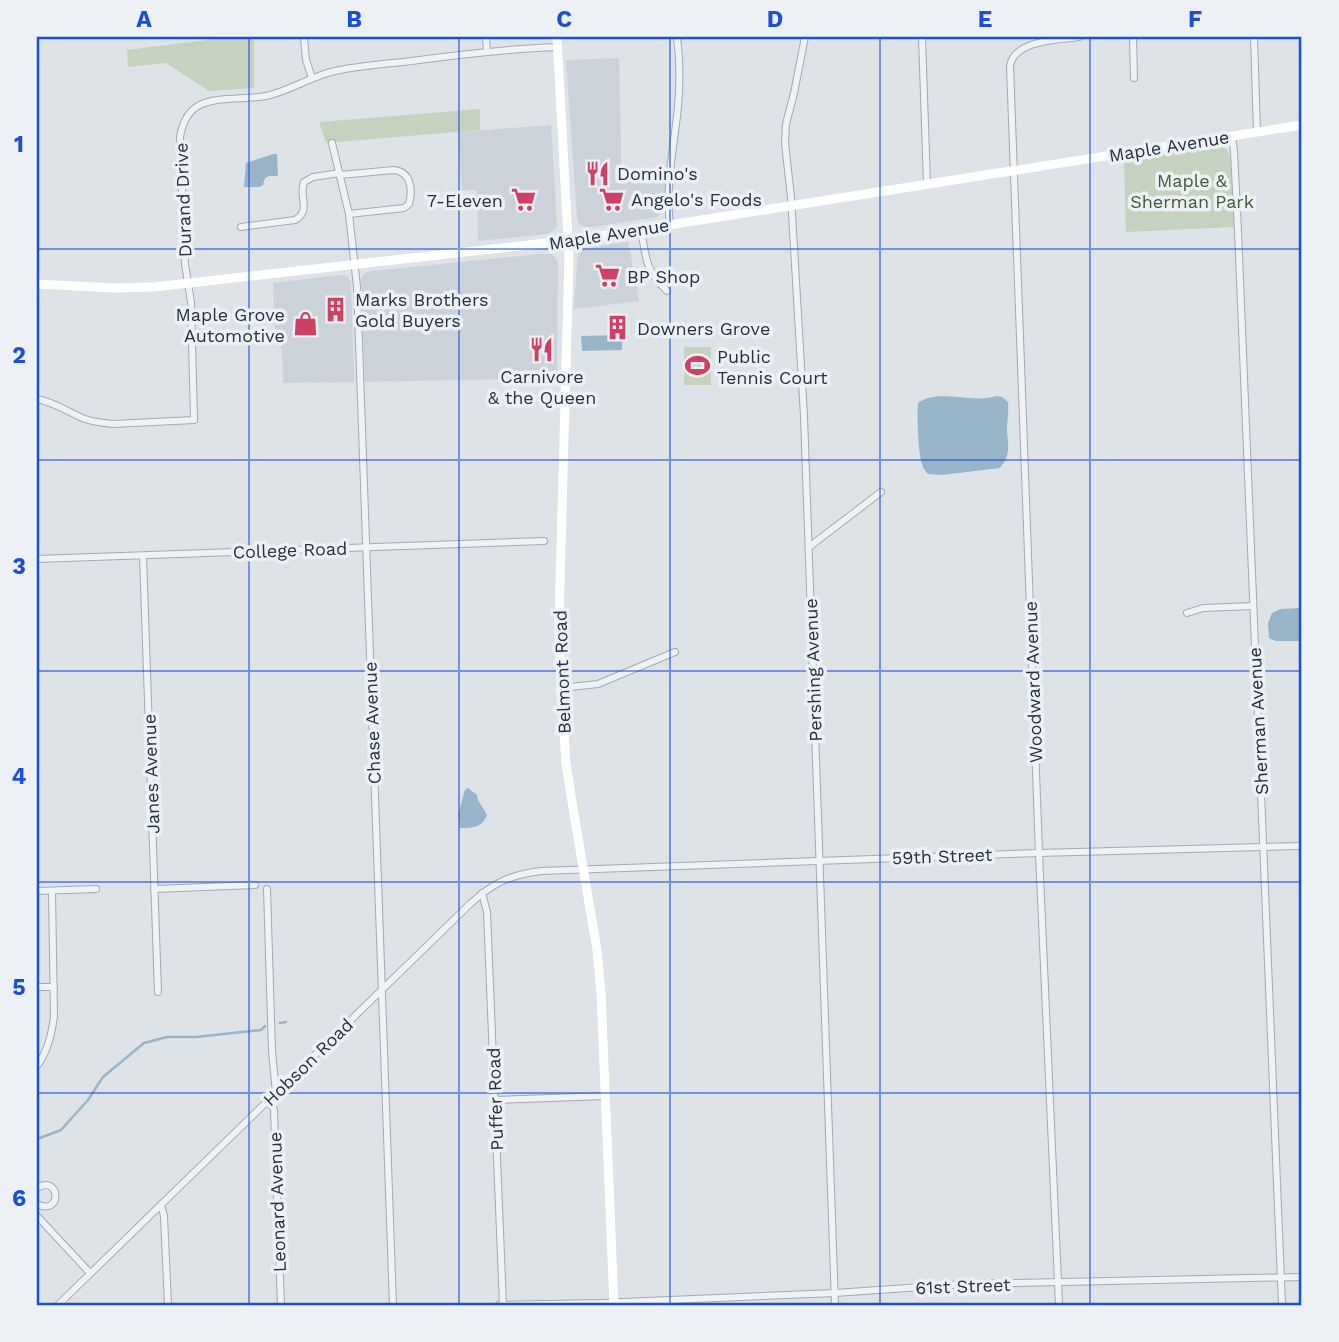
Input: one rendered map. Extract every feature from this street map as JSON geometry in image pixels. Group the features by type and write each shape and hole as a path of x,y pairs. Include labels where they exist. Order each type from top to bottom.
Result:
{"main road":[{"name":"Belmont Road","path":"557,37 569,241 559,620 561,688 566,764 601,993 614,1303"},
{"name":"Maple Avenue","path":"37,284 155,288 569,241 1302,125"}],"street":[{"path":"304,37 306,60 312,78"},
{"path":"486,37 486,52"},
{"path":"670,225 669,173 679,89 677,37"},
{"name":"Pershing Avenue","path":"805,37 785,132 804,416 835,1305"},
{"path":"922,37 927,184"},
{"name":"Woodward Avenue","path":"1059,1305 1039,853 1010,65 1011,59 1020,49 1038,43 1079,37"},
{"path":"1133,37 1134,78"},
{"path":"1254,37 1257,132"},
{"name":"Durand Drive","path":"37,399 100,423 194,420 191,302 185,264 180,148 181,130 185,119 193,110 208,102 269,96 338,70 486,52 557,47"},
{"name":"Sherman Avenue","path":"1232,136 1282,1305"},
{"name":"Chase Avenue","path":"332,143 349,214 355,266 393,1305"},
{"path":"241,227 300,218 304,211 302,187 304,182 313,177 394,170 401,171 409,180 409,204 404,208 349,214"},
{"path":"641,230 647,263 667,291"},
{"path":"809,547 881,492"},
{"name":"College Road","path":"37,559 544,541"},
{"name":"Janes Avenue","path":"143,556 158,992"},
{"path":"1187,612 1203,608 1253,606"},
{"path":"561,688 598,684 675,652"},
{"name":"59th Street","path":"583,869 1302,846"},
{"name":"Hobson Road","path":"58,1305 482,893 492,885 515,875 541,870 583,869"},
{"path":"155,889 255,885"},
{"path":"37,891 96,889"},
{"path":"267,889 272,1051 276,1093"},
{"path":"37,1066 51,1036 54,1016 52,891"},
{"name":"Puffer Road","path":"482,893 487,912 501,1305"},
{"path":"37,987 54,987"},
{"path":"495,1100 606,1096"},
{"name":"Leonard Avenue","path":"270,1100 274,1110 281,1305"},
{"path":"37,1188 48,1185 54,1189 56,1196 51,1205 37,1205"},
{"path":"161,1205 164,1216 168,1305"},
{"path":"37,1216 90,1273"},
{"name":"61st Street","path":"501,1305 835,1293 965,1284 1302,1278"}],"shaded area":[{"path":"619,58 621,177 666,169 663,213 657,217 586,228 579,224 577,217 566,60"},
{"path":"551,125 557,226 547,234 478,241 477,190 462,190 458,132"},
{"path":"628,241 639,301 574,309 578,250"},
{"path":"552,254 558,261 557,378 365,382 361,278 365,273"},
{"path":"347,276 351,282 354,382 283,383 282,351 275,329 273,283"}],"green space":[{"path":"231,37 254,37 254,88 209,91 166,63 128,67 127,50"},
{"path":"480,109 480,130 326,143 319,122"},
{"name":"Maple & Sherman Park","path":"1215,146 1225,148 1230,155 1234,227 1126,232 1124,161"},
{"name":"Public Tennis Court","path":"684,347 711,347 711,385 684,385"}],"water":[{"path":"277,154 278,176 265,178 263,185 259,187 244,187 246,163"},
{"path":"622,335 622,350 582,351 581,336"},
{"path":"945,396 996,396 1008,402 1008,450 1000,468 942,475 928,474 924,469 920,451 918,403"},
{"path":"1302,608 1302,641 1276,641 1269,638 1268,623 1272,613 1281,609"},
{"path":"468,788 477,795 487,815 479,825 460,828 458,815 465,790"}],"waterway":[{"path":"280,1023 286,1022"},
{"path":"37,1139 61,1130 88,1100 103,1077 144,1043 167,1037 196,1037 261,1030 265,1026"}],"place":[{"name":"Domino's","path":"597,173"},
{"name":"Angelo's Foods","path":"611,199"},
{"name":"7-Eleven","path":"523,200"},
{"name":"BP Shop","path":"607,276"},
{"name":"Marks Brothers Gold Buyers","path":"335,309"},
{"name":"Maple Grove Automotive","path":"305,324"},
{"name":"Downers Grove","path":"617,328"},
{"name":"Carnivore & the Queen","path":"542,349"},
{"name":"Public Tennis Court","path":"697,366"}]}
